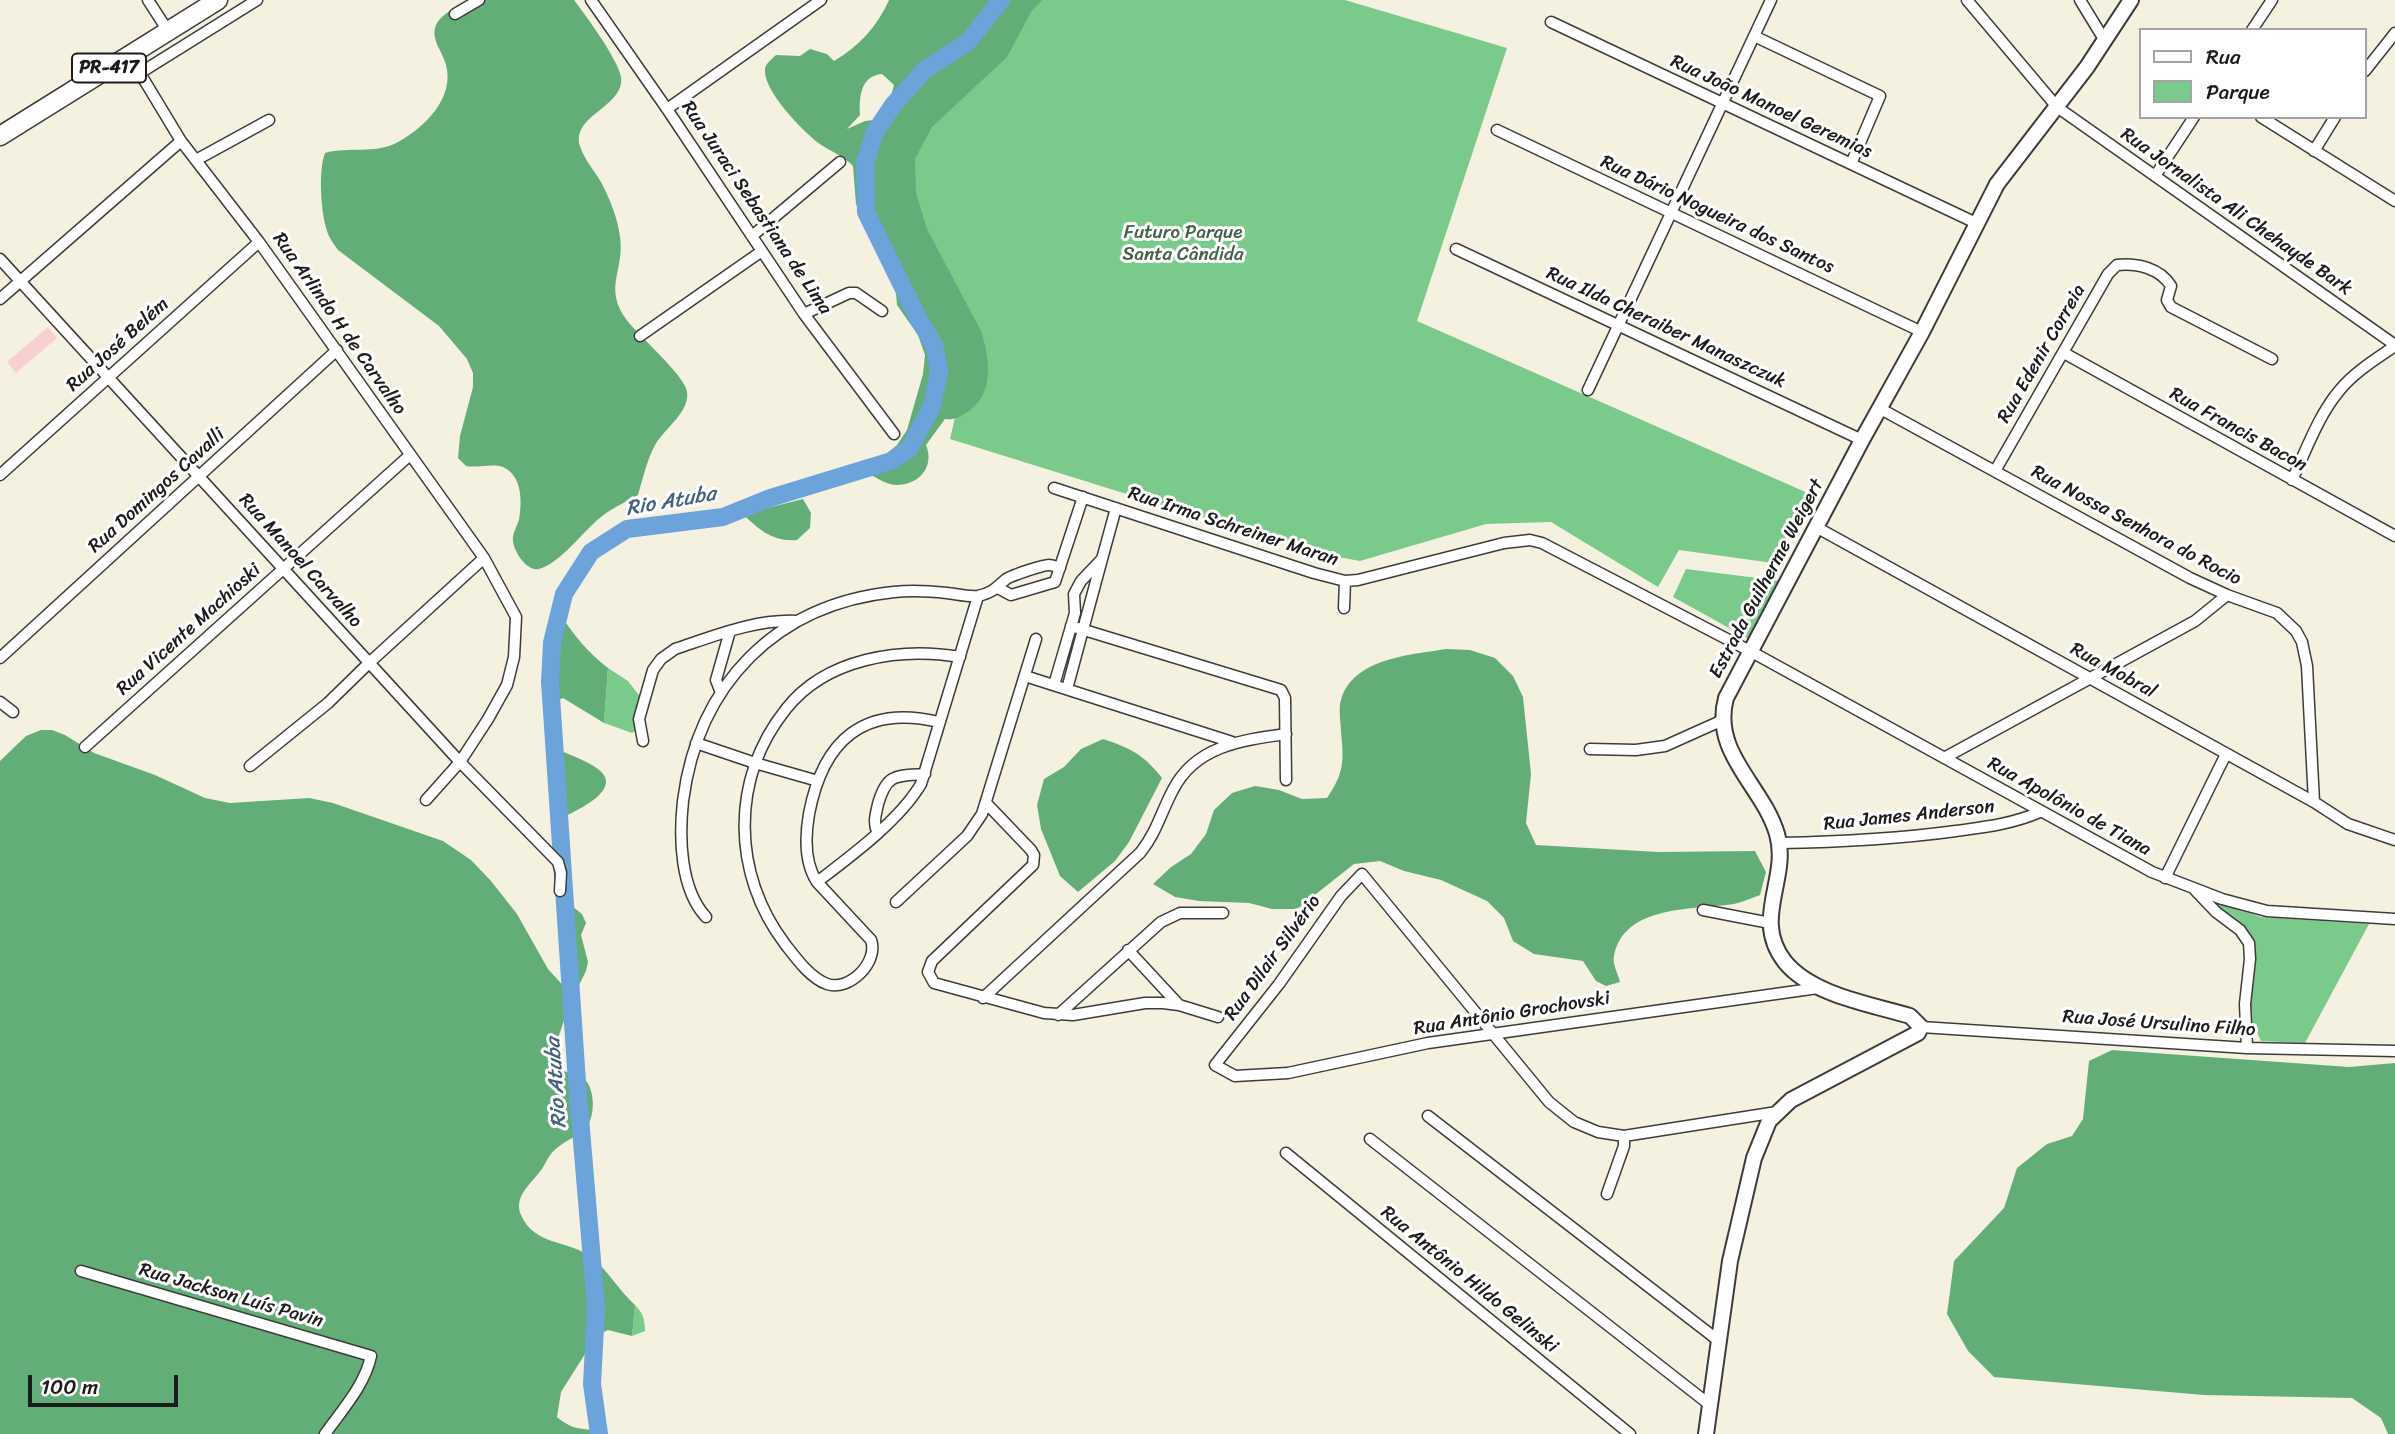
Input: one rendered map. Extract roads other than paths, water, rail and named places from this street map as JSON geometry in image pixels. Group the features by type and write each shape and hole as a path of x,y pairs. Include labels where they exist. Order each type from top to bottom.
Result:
{"highway":[{"name":"PR-417","path":"0,136 218,0"}],"street":[{"path":"148,0 168,31"},
{"path":"140,73 257,0"},
{"path":"455,14 479,0"},
{"name":"Rua Juraci Sebastiana de Lima","path":"591,0 804,314 894,434"},
{"path":"1588,390 1771,0"},
{"name":"Rua Jornalista Ali Chehayde Bark","path":"1968,0 2057,107 2395,346"},
{"path":"2080,0 2105,41"},
{"name":"Estrada Guilherme Weigert","path":"1723,720 1726,698 1922,332 1976,223 2009,167 2057,107 2131,0"},
{"path":"2253,28 2272,0"},
{"path":"667,109 814,2"},
{"name":"Rua João Manoel Geremias","path":"1550,22 1976,223"},
{"path":"2367,68 2395,33"},
{"path":"1754,36 1880,96 1851,164"},
{"name":"Rua Arlindo H de Carvalho","path":"129,55 181,141 259,242 484,558 516,617 514,657 507,685 460,762"},
{"path":"2155,176 2193,119"},
{"path":"2264,119 2395,201"},
{"path":"2314,150 2334,119"},
{"path":"196,160 269,120"},
{"name":"Rua Dário Nogueira dos Santos","path":"1497,130 1922,332"},
{"path":"0,299 181,141"},
{"path":"752,236 840,162"},
{"name":"Rua José Belém","path":"0,475 259,242"},
{"name":"Rua Ilda Cheraiber Manaszczuk","path":"1456,249 1862,440"},
{"path":"640,336 762,251"},
{"name":"Rua Manoel Carvalho","path":"0,259 460,762 558,862 561,873 560,891"},
{"name":"Rua Edenir Correia","path":"1995,471 2044,382 2064,353 2108,274 2117,265 2143,266 2169,282 2171,286 2167,300 2171,307 2272,359"},
{"path":"804,314 849,293 856,293 881,311"},
{"path":"2292,480 2339,390 2395,346"},
{"name":"Rua Domingos Cavalli","path":"0,658 337,350"},
{"name":"Rua Francis Bacon","path":"2064,353 2395,537"},
{"name":"Rua Nossa Senhora do Rocio","path":"1879,408 2190,578 2283,617 2302,642 2307,666 2314,802"},
{"name":"Rua Vicente Machioski","path":"85,747 410,454"},
{"name":"Rua Irma Schreiner Maran","path":"1054,488 1345,581 1382,575 1504,543 1530,540 1552,547 1750,651"},
{"path":"998,588 1011,595 1055,582 1083,497"},
{"path":"1066,689 1116,508"},
{"name":"Rua Mobral","path":"1816,527 2314,802 2348,824 2395,840"},
{"path":"250,766 328,703 484,558"},
{"path":"1054,685 1075,610 1074,594 1102,559"},
{"path":"706,917 697,908 686,873 682,829 685,785 696,743 721,693 742,664 760,646 798,621 836,604 877,594 915,591 978,596 998,588 1006,578 1049,565 1059,568"},
{"path":"1344,608 1345,581"},
{"path":"1077,587 1086,587 1094,594"},
{"path":"1944,758 2195,621 2227,595"},
{"path":"817,882 877,832 911,799 925,774 978,596"},
{"path":"643,741 639,719 653,670 656,664 674,649 766,622 798,621"},
{"path":"1071,626 1277,688 1285,698 1286,780"},
{"path":"721,693 716,680 730,631"},
{"path":"896,902 975,826 986,803 1036,639"},
{"name":"Rua Apolônio de Tiana","path":"1750,651 2119,856 2165,878 2244,906 2267,911 2310,916 2395,919"},
{"path":"939,722 894,716 864,726 847,737 834,751 818,780 811,806 807,846 812,873 873,944 869,963 845,984 829,985 809,971 776,931 756,894 747,862 744,829 746,796 755,763 769,733 789,705 801,693 827,676 856,663 887,655 931,653 960,657"},
{"path":"1025,676 1232,742"},
{"path":"0,702 13,712"},
{"path":"1590,750 1636,750 1665,746 1723,720 1724,733 1735,760 1769,816 1779,843 1779,868 1770,923 1773,942 1786,962 1806,981 1818,988 1910,1016 1921,1027 1918,1033 1807,1090 1777,1112 1763,1131 1751,1169 1733,1248 1706,1434"},
{"path":"982,998 1140,853 1156,830 1176,784 1207,755 1232,742 1286,734"},
{"path":"696,743 818,780"},
{"path":"2165,878 2226,754"},
{"path":"426,800 460,762"},
{"path":"877,832 874,818 885,784 898,776 925,774"},
{"path":"986,803 1031,850 1034,864 932,961 928,972 931,980 938,986 1031,1011 1058,1015 1084,1014 1146,1003 1179,1004 1218,1017"},
{"name":"Rua James Anderson","path":"1779,843 1858,841 1942,833 2011,822 2040,812"},
{"name":"Rua Dilair Silvério","path":"1215,1065 1279,985 1341,896 1363,874 1493,1034"},
{"path":"2194,889 2216,912 2240,930 2249,943 2245,1012 2248,1048"},
{"path":"1703,910 1770,923"},
{"path":"1058,1015 1128,950 1171,916 1189,911 1223,913"},
{"path":"1128,950 1179,1004"},
{"name":"Rua Antônio Grochovski","path":"1215,1065 1236,1076 1265,1076 1428,1043 1818,988"},
{"name":"Rua José Ursulino Filho","path":"1921,1027 2248,1048 2395,1051"},
{"path":"1493,1034 1562,1114 1584,1128 1624,1136 1777,1112"},
{"path":"1428,1116 1718,1341"},
{"path":"1607,1194 1624,1146 1624,1136"},
{"path":"1370,1139 1710,1405"},
{"name":"Rua Antônio Hildo Gelinski","path":"1286,1153 1630,1434"},
{"name":"Rua Jackson Luís Pavin","path":"81,1271 371,1356 360,1383 325,1434"}],"waterway":[{"name":"Rio Atuba","path":"599,1434 592,1384 596,1308 577,1082 550,682 552,643 564,594 591,552 627,529 723,517 770,498 891,461 909,449 932,406 939,372 935,347 866,212 865,163 875,132 893,105 926,69 968,42 1001,0"}],"park label":[{"name":"Futuro Parque Santa Cândida","path":"1183,244"}]}
